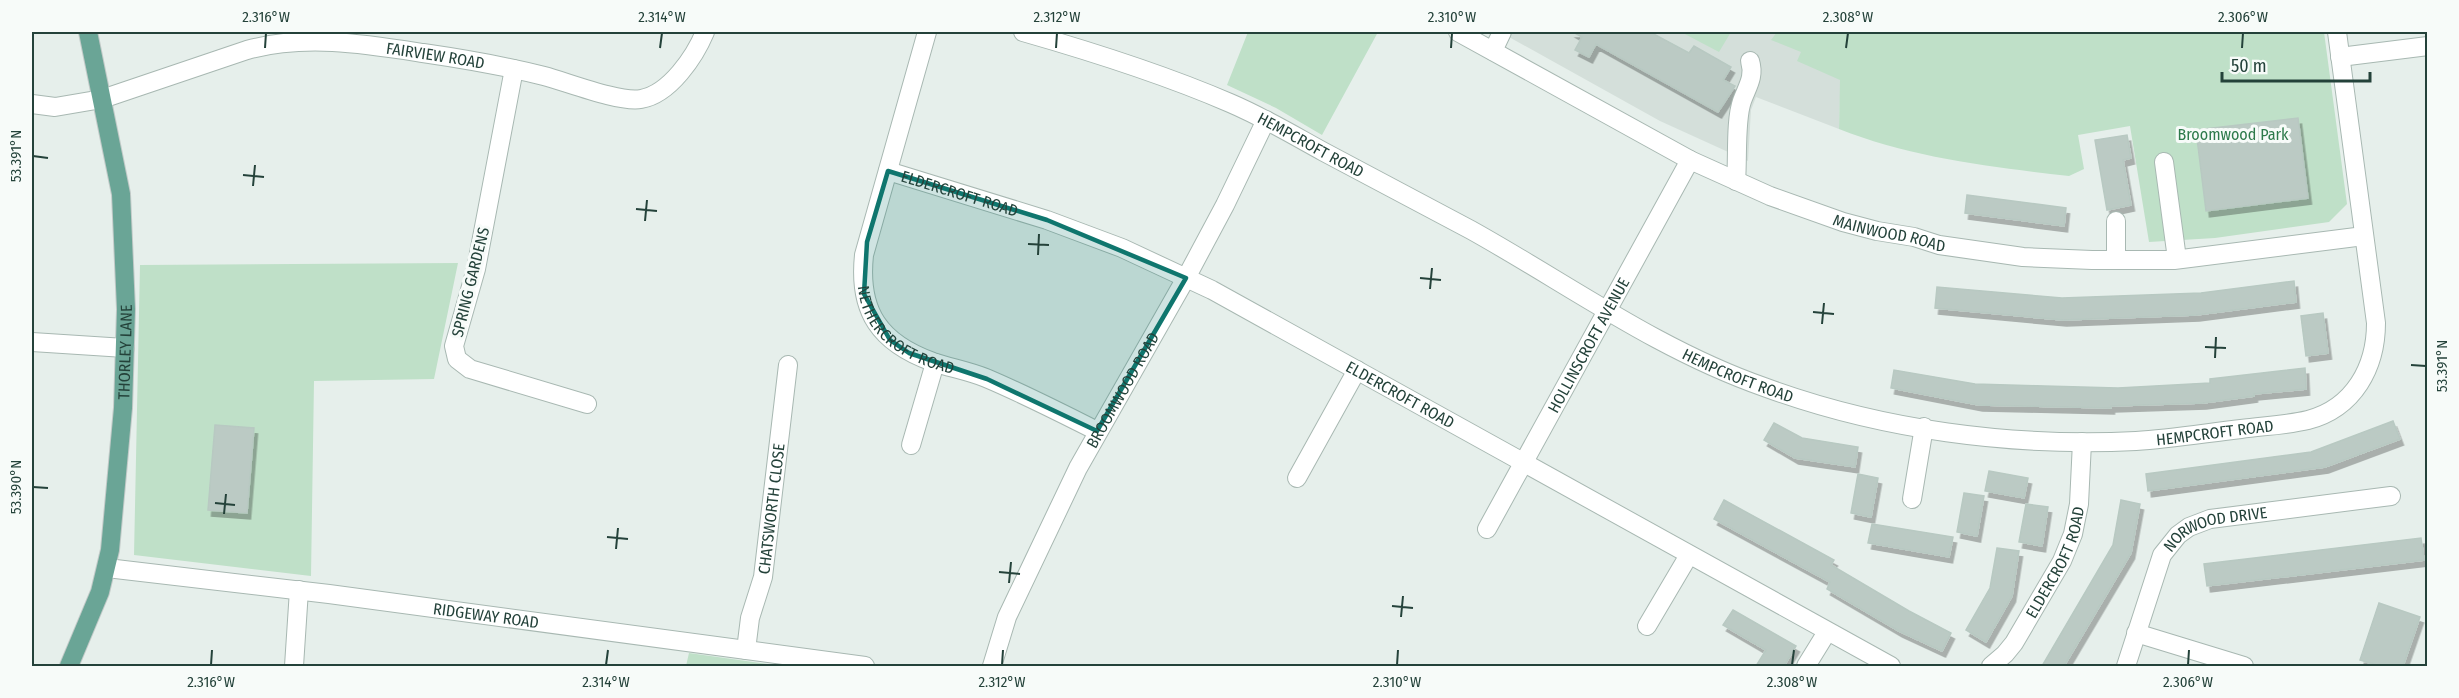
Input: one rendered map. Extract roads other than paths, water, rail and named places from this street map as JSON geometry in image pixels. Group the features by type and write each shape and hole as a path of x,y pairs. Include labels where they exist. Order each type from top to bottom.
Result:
{"main road":[{"name":"THORLEY LANE","path":"69,666 100,592 107,568 117,496 125,348 126,281 123,210 88,32"}],"street":[{"name":"FAIRVIEW ROAD","path":"32,104 55,106 102,99 247,50 282,42 358,44 453,57 514,69 625,99 640,99 657,92 681,71 705,32"},
{"name":"NETHERCROFT ROAD","path":"927,32 864,255 864,294 875,321 890,340 909,353 987,379 1097,431"},
{"name":"HEMPCROFT ROAD","path":"1023,32 1162,76 1233,104 1474,232 1605,311 1693,358 1764,388 1841,411 1924,427 2014,440 2082,442 2168,438 2292,423 2319,416 2335,408 2360,385 2372,358 2374,347 2374,302 2337,32"},
{"name":"MAINWOOD ROAD","path":"1458,32 1690,160 1736,182 1832,218 1939,245 2032,258 2177,259 2364,236"},
{"path":"1493,51 1502,32"},
{"path":"2340,57 2427,46"},
{"path":"1736,182 1738,119 1751,81 1750,61"},
{"name":"SPRING GARDENS","path":"514,69 476,269 456,336 455,353 457,359 471,369 589,404"},
{"name":"BROOMWOOD ROAD","path":"992,666 1002,628 1097,431 1186,278 1266,120"},
{"name":"HOLLINSCROFT AVENUE","path":"1485,532 1690,160"},
{"path":"2164,162 2177,259"},
{"name":"ELDERCROFT ROAD","path":"888,171 1047,220 1122,248 1233,300 1891,666"},
{"path":"2116,221 2116,260"},
{"path":"32,342 125,348"},
{"path":"910,447 935,363"},
{"name":"CHATSWORTH CLOSE","path":"746,650 750,618 763,577 788,365"},
{"path":"1295,480 1357,370"},
{"path":"1911,502 1924,427"},
{"name":"ELDERCROFT ROAD","path":"1991,666 2014,643 2068,546 2075,527 2079,504 2082,442"},
{"name":"NORWOOD DRIVE","path":"2126,666 2162,555 2169,544 2189,527 2225,516 2391,496"},
{"path":"1645,629 1689,555"},
{"name":"RIDGEWAY ROAD","path":"107,568 299,590 865,666"},
{"path":"294,666 299,590"},
{"path":"1806,666 1827,632"},
{"path":"2136,633 2244,666"}],"park label":[{"name":"Broomwood Park","path":"2233,134"}]}
